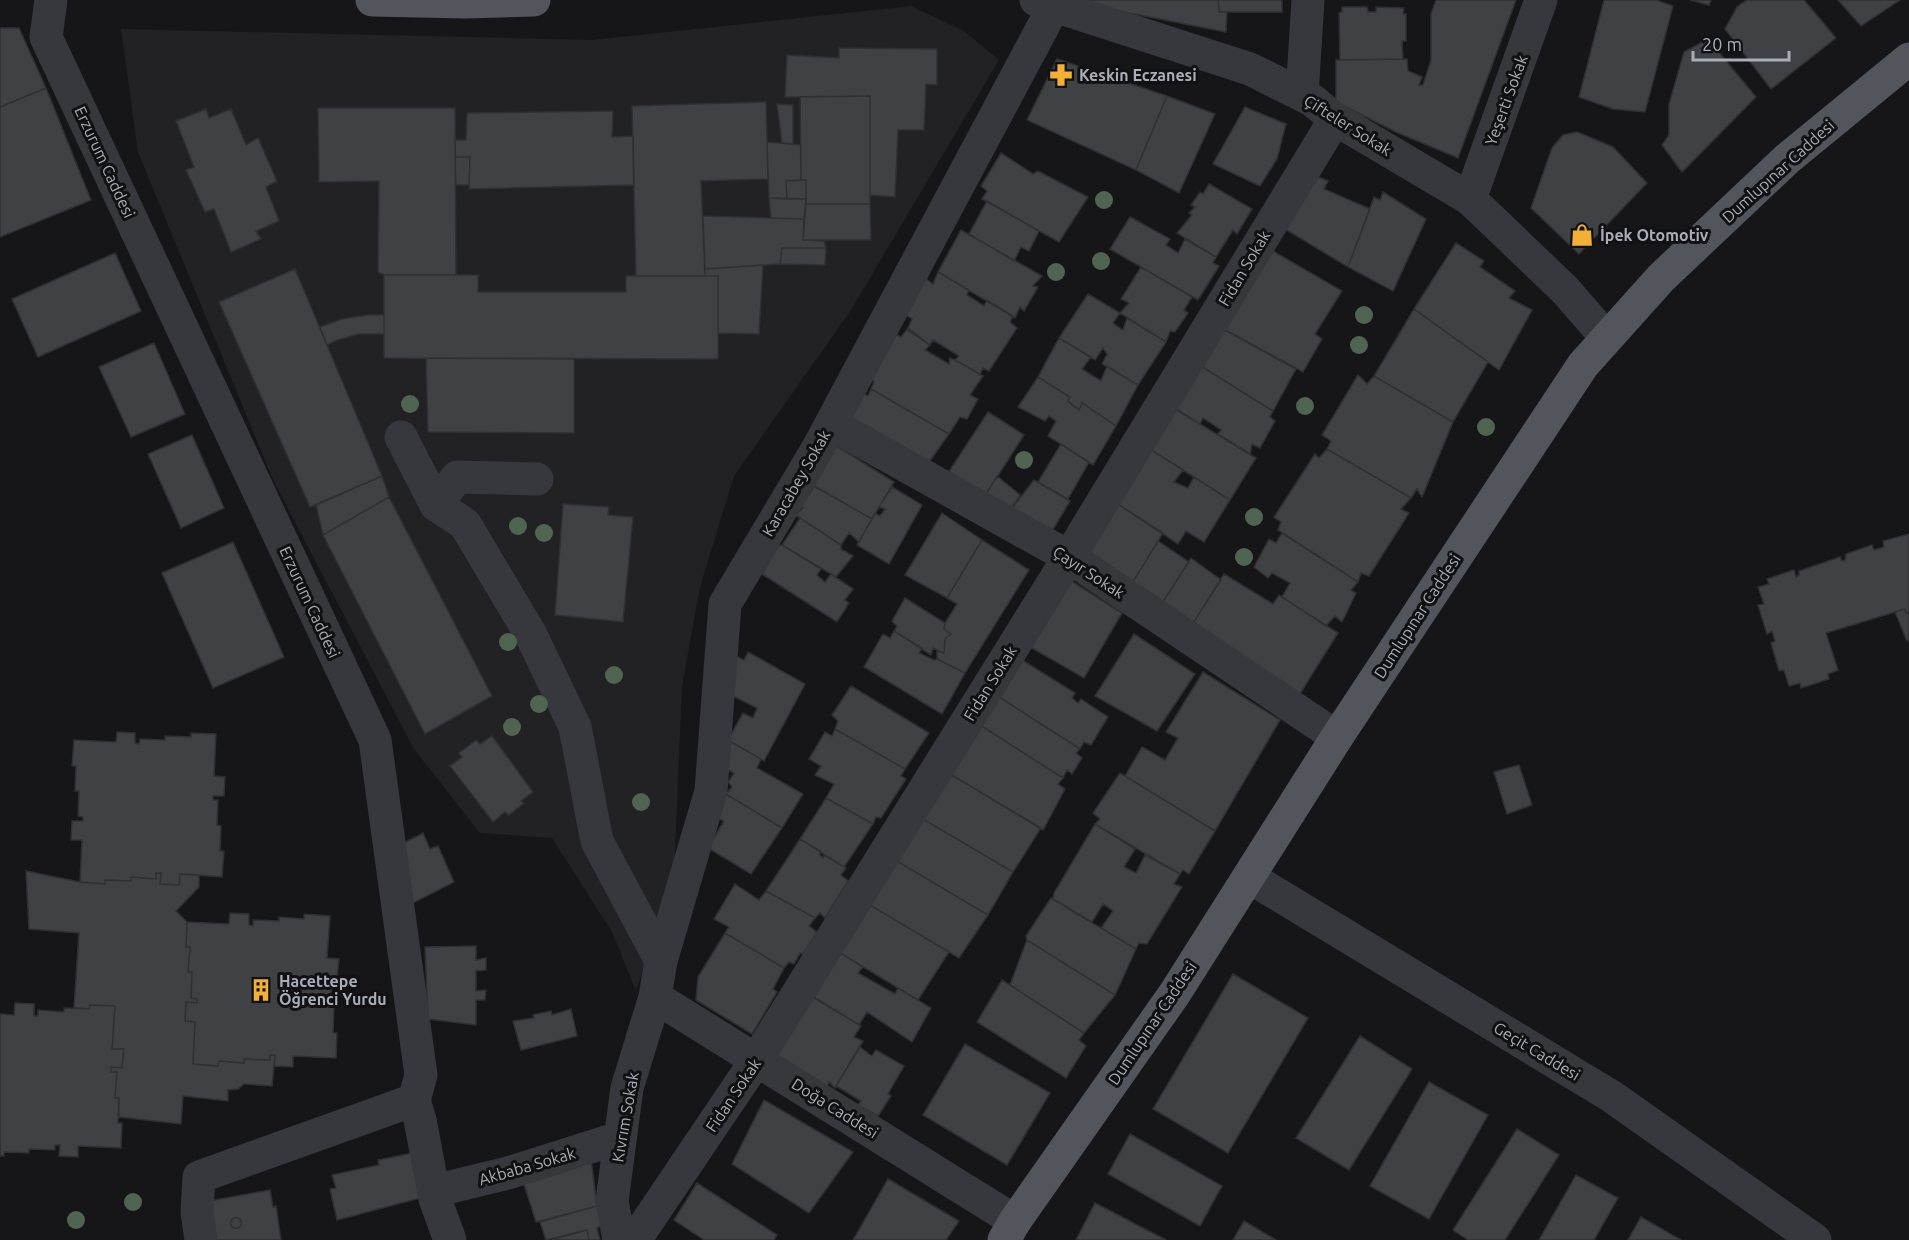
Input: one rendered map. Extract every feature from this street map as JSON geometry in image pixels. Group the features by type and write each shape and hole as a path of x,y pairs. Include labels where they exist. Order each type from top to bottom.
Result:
{"main road":[{"path":"372,0 534,0"},
{"name":"Dumlupınar Caddesi","path":"1010,1230 1175,993 1337,737 1583,365 1661,278 1787,159 1909,59"}],"street":[{"name":"Erzurum Caddesi","path":"51,0 46,37 375,740 421,1075 414,1100 434,1191 450,1240"},
{"path":"1302,95 1308,0"},
{"name":"Yeşerti Sokak","path":"1470,199 1541,0"},
{"name":"Çifteler Sokak","path":"1045,3 1250,69 1312,100 1335,119 1470,199 1565,290 1606,337"},
{"name":"Karacabey Sokak","path":"655,997 661,961 711,791 724,604 831,424 1045,3"},
{"name":"Fidan Sokak","path":"635,1240 757,1059 1069,557 1335,119"},
{"name":"Çayır Sokak","path":"831,424 1069,557 1337,737"},
{"path":"401,437 436,505 465,524 531,635 575,727 597,841 661,961"},
{"path":"436,505 458,477 537,479"},
{"name":"Geçit Caddesi","path":"1249,877 1611,1096 1807,1238"},
{"name":"Doğa Caddesi","path":"655,997 757,1059 1010,1230"},
{"name":"Kıvrım Sokak","path":"619,1240 612,1201 619,1138 627,1088 655,997"},
{"path":"201,1240 197,1212 200,1177 414,1100"},
{"name":"Akbaba Sokak","path":"434,1191 508,1173 619,1138"}],"shaded area":[{"path":"911,6 964,31 999,60 851,310 734,476 700,587 682,686 674,875 636,991 612,932 552,838 480,833 414,749 273,480 138,152 121,29 592,40"}],"building":[{"path":"1083,0 1218,0 1219,12 1227,12 1226,32 1083,4"},
{"path":"1218,0 1282,0 1282,12 1219,12"},
{"path":"1436,0 1516,0 1458,158 1396,132 1336,102 1336,60 1407,59 1408,71 1422,77 1419,85 1423,85 1431,60 1431,14"},
{"path":"1604,0 1656,0 1673,6 1645,112 1613,109 1579,97"},
{"path":"1690,0 1711,0 1709,5"},
{"path":"1747,0 1804,0 1836,38 1771,89 1725,29 1737,7"},
{"path":"1838,0 1900,0 1861,26"},
{"path":"1342,7 1367,7 1368,12 1376,12 1376,7 1404,8 1406,41 1402,41 1403,59 1340,60 1339,13 1342,12"},
{"path":"0,28 19,28 46,88 0,107"},
{"path":"1708,39 1756,97 1682,172 1662,145 1669,135 1669,104 1684,52"},
{"path":"839,48 937,49 937,85 926,84 924,130 898,130 895,197 870,195 870,96 785,97 787,55 839,58"},
{"path":"1057,59 1167,96 1136,170 1027,120"},
{"path":"46,88 91,200 0,237 0,107"},
{"path":"870,96 870,204 806,204 806,180 801,180 800,97"},
{"path":"1167,96 1215,114 1179,193 1136,170"},
{"path":"766,102 768,179 701,181 705,276 636,276 632,106"},
{"path":"777,104 793,105 793,144 782,143"},
{"path":"1245,107 1286,124 1277,159 1260,186 1213,164"},
{"path":"318,108 455,108 456,275 384,275 378,272 379,181 319,182"},
{"path":"206,109 209,118 231,109 246,145 258,138 277,181 266,187 279,221 256,231 261,239 231,252 214,209 205,212 186,170 194,167 176,121"},
{"path":"613,111 612,137 633,136 634,185 469,189 470,157 455,157 455,140 466,140 467,113"},
{"path":"1577,132 1613,147 1647,183 1579,254 1531,208 1552,148 1563,135"},
{"path":"767,142 801,145 801,180 786,181 787,199 769,198"},
{"path":"1001,153 1033,174 1038,171 1088,197 1059,242 982,199 987,191 981,186"},
{"path":"455,157 470,157 469,185 456,185"},
{"path":"1311,174 1328,181 1324,189 1370,209 1348,267 1280,226"},
{"path":"806,180 806,199 787,199 786,181"},
{"path":"1209,184 1252,209 1237,234 1233,230 1216,257 1177,233 1192,215 1189,213 1195,207 1191,205 1200,192 1203,194"},
{"path":"1383,192 1426,219 1393,291 1348,267 1374,197 1380,200"},
{"path":"769,198 806,199 804,219 771,218"},
{"path":"987,201 1039,231 1029,251 1021,247 1014,261 969,234"},
{"path":"806,204 870,204 871,240 803,240"},
{"path":"703,216 804,219 803,240 824,241 826,248 782,248 780,264 705,269"},
{"path":"1130,217 1170,239 1166,245 1178,253 1185,239 1216,257 1213,263 1219,266 1198,300 1110,249"},
{"path":"961,230 1042,276 1033,286 1038,287 1024,311 1020,307 1015,318 938,272"},
{"path":"1456,243 1484,261 1480,267 1515,291 1509,298 1532,310 1499,370 1414,309"},
{"path":"1266,247 1342,291 1315,334 1322,339 1303,372 1218,326"},
{"path":"782,248 826,248 825,265 780,264"},
{"path":"115,253 141,311 38,357 12,299"},
{"path":"763,265 759,334 718,333 718,276 705,276 705,269"},
{"path":"1141,267 1192,297 1184,310 1188,313 1175,332 1170,331 1166,342 1120,313 1129,303 1121,299"},
{"path":"295,269 382,476 310,507 219,302"},
{"path":"938,272 969,290 967,295 984,306 987,300 1013,316 1010,322 1017,328 989,371 983,368 980,374 955,360 959,356 933,340 930,345 907,330 912,319 905,314 925,278 933,284"},
{"path":"384,275 478,275 478,292 626,292 626,276 718,276 718,359 384,358"},
{"path":"1088,294 1120,313 1113,323 1123,330 1127,318 1166,342 1138,385 1102,364 1107,354 1103,348 1095,360 1059,338"},
{"path":"1414,309 1488,362 1453,422 1374,376"},
{"path":"384,315 384,334 359,334 327,345 320,327 342,319"},
{"path":"908,328 930,345 925,350 949,364 950,358 955,360 983,376 970,395 978,399 967,419 960,417 949,434 871,389 874,382 869,376 895,334 901,337"},
{"path":"1221,328 1296,369 1273,411 1196,363"},
{"path":"1059,338 1091,357 1082,369 1101,381 1107,366 1138,385 1116,426 1082,403 1079,410 1068,401 1070,397 1038,377"},
{"path":"154,343 185,414 131,437 99,367"},
{"path":"426,358 574,359 574,433 428,432"},
{"path":"1196,363 1273,411 1270,417 1275,421 1260,448 1252,444 1250,454 1218,434 1221,430 1203,418 1200,424 1170,405"},
{"path":"1358,375 1367,384 1374,376 1453,422 1422,497 1417,489 1411,498 1327,449 1331,441 1322,435"},
{"path":"1038,377 1070,397 1068,401 1079,410 1082,403 1116,426 1093,465 1048,436 1056,421 1049,416 1045,421 1018,407"},
{"path":"871,389 949,434 925,468 847,419 862,392 868,396"},
{"path":"1172,407 1256,458 1230,500 1148,448"},
{"path":"988,412 1024,435 983,499 946,476"},
{"path":"192,435 224,508 181,528 148,454"},
{"path":"1061,444 1089,462 1068,499 1038,482"},
{"path":"835,445 894,482 872,519 811,484"},
{"path":"1148,448 1183,470 1174,482 1188,488 1194,477 1230,500 1204,542 1186,531 1178,544 1110,499"},
{"path":"1327,449 1411,498 1401,509 1409,513 1369,576 1361,573 1358,582 1278,530 1281,522 1274,517 1315,454 1319,458"},
{"path":"382,476 389,497 323,535 316,505"},
{"path":"997,476 1020,495 1008,513 983,499"},
{"path":"1034,480 1070,501 1048,538 1008,513"},
{"path":"814,486 872,519 859,542 849,533 841,545 795,515 803,508 796,504 803,492 809,495"},
{"path":"892,487 922,505 889,564 857,545 875,513 880,516 885,509 879,507"},
{"path":"389,497 492,696 425,734 323,535"},
{"path":"1113,501 1163,533 1128,590 1079,559"},
{"path":"563,504 609,507 608,515 633,517 623,622 555,615"},
{"path":"942,513 982,540 947,598 905,575"},
{"path":"800,518 841,545 841,549 853,556 836,577 782,545"},
{"path":"1282,533 1358,582 1351,590 1356,593 1342,622 1335,616 1326,626 1282,597 1290,583 1272,573 1268,578 1254,567 1269,539 1276,543"},
{"path":"1909,534 1909,612 1906,613 1905,609 1826,633 1838,670 1828,674 1829,679 1801,688 1800,683 1789,686 1784,670 1779,671 1771,643 1775,641 1772,631 1767,634 1758,605 1764,604 1758,587 1769,584 1767,579 1794,570 1796,577 1799,571 1840,557 1842,561 1845,560 1846,554 1872,545 1874,550 1884,547 1883,541"},
{"path":"982,540 1029,570 965,673 937,659 937,651 944,653 945,639 951,634 944,629 945,623 957,604 947,598"},
{"path":"1158,541 1189,562 1159,608 1128,590"},
{"path":"233,542 284,657 213,688 162,573"},
{"path":"782,545 821,569 817,575 825,582 831,574 853,589 845,600 849,603 837,622 762,574 778,546"},
{"path":"1191,558 1221,580 1190,628 1159,608"},
{"path":"1224,574 1273,604 1279,595 1338,633 1298,697 1190,628"},
{"path":"1065,577 1122,613 1084,678 1025,644"},
{"path":"905,598 945,623 944,629 951,634 945,639 944,653 933,648 931,655 894,631 897,626 892,621"},
{"path":"1905,609 1906,613 1909,612 1909,640 1907,641 1895,612"},
{"path":"894,631 922,648 919,653 965,673 942,714 864,667 883,634 890,638"},
{"path":"1134,634 1195,674 1157,731 1095,696"},
{"path":"748,652 805,684 764,761 728,740 743,713 753,718 757,708 727,693 734,655 744,660"},
{"path":"1014,655 1075,693 1072,698 1078,703 1081,699 1108,717 1091,745 1084,742 1080,749 996,695"},
{"path":"1203,672 1280,720 1215,831 1125,776 1142,747 1165,760 1178,738 1166,732"},
{"path":"851,686 929,733 905,769 835,729 838,721 832,715"},
{"path":"996,695 1080,749 1076,753 1082,758 1072,774 1067,770 1063,778 980,725"},
{"path":"980,725 1063,778 1058,784 1065,789 1043,830 948,773"},
{"path":"835,729 905,769 901,776 906,779 881,818 876,817 873,824 826,798 834,784 815,775 821,766 809,759 825,732 832,736"},
{"path":"117,732 135,733 135,743 139,744 140,739 165,740 165,736 191,737 191,733 216,734 214,776 225,777 224,796 213,796 213,800 218,800 217,825 221,826 220,851 224,851 222,877 180,874 179,885 160,884 161,873 156,873 156,879 131,877 131,881 105,880 105,884 80,882 82,840 71,840 72,821 83,821 83,817 78,816 79,791 75,791 76,766 72,766 74,740 116,742"},
{"path":"492,736 533,792 521,801 524,803 509,815 505,812 493,822 450,766 462,757 459,753 476,740 480,744"},
{"path":"728,740 761,759 757,768 803,794 782,828 726,794 732,787 728,782 734,773 718,765"},
{"path":"1519,765 1532,805 1507,814 1494,772"},
{"path":"1120,773 1215,831 1189,874 1183,870 1180,874 1095,824 1100,819 1093,813"},
{"path":"950,774 1041,828 1013,872 916,815"},
{"path":"726,794 782,828 751,874 708,848 724,821 717,818"},
{"path":"826,798 873,824 844,867 800,839"},
{"path":"916,815 1013,872 988,915 890,857"},
{"path":"1095,824 1135,849 1124,867 1136,873 1145,855 1180,874 1174,884 1182,887 1147,944 1139,943 1136,949 1101,928 1113,911 1103,904 1092,922 1053,899 1054,893"},
{"path":"423,833 430,849 438,846 454,882 413,903 396,847"},
{"path":"800,839 820,851 823,858 824,855 846,868 841,875 848,881 825,918 820,913 815,918 766,891"},
{"path":"890,857 988,915 959,958 865,902"},
{"path":"26,871 80,882 105,884 105,880 131,881 131,877 156,879 156,873 161,873 160,884 179,885 180,874 199,875 199,887 176,911 187,922 186,947 190,947 188,972 192,972 191,998 197,999 197,1003 186,1002 185,1021 195,1022 193,1064 218,1066 219,1061 244,1063 244,1059 270,1060 270,1055 275,1055 272,1086 244,1084 238,1089 228,1090 228,1101 183,1096 181,1124 119,1117 119,1098 115,1098 117,1072 111,1072 111,1067 122,1068 124,1049 112,1049 115,1006 90,1005 89,1009 74,1008 79,933 29,929"},
{"path":"735,884 759,900 766,891 815,918 809,926 817,932 794,964 789,962 784,968 725,933 729,927 714,919"},
{"path":"1051,898 1136,949 1115,995 1027,940 1026,936"},
{"path":"865,902 949,952 918,1000 835,950"},
{"name":"Hacettepe Öğrenci Yurdu","path":"230,913 249,914 249,925 253,926 253,920 279,921 279,917 304,919 304,914 330,916 327,958 339,959 337,978 326,977 326,982 332,982 330,1007 334,1007 333,1033 337,1033 336,1058 293,1056 293,1067 274,1066 275,1055 270,1055 270,1060 244,1059 244,1063 219,1061 218,1066 193,1064 195,1022 185,1021 186,1002 197,1003 197,999 191,998 192,972 188,972 190,947 186,947 187,922 229,924"},
{"path":"725,933 784,968 773,989 777,992 752,1034 696,1000 698,977"},
{"path":"1027,940 1115,995 1084,1033 1010,985"},
{"path":"476,946 476,960 486,958 486,970 476,971 476,991 486,990 485,1000 476,1000 476,1025 428,1019 425,947"},
{"path":"839,952 863,967 858,973 895,994 898,988 931,1008 912,1042 867,1012 859,1025 814,998"},
{"path":"1233,974 1308,1018 1228,1153 1153,1109"},
{"path":"1002,980 1084,1033 1079,1040 1086,1046 1066,1078 977,1022"},
{"path":"812,996 861,1026 854,1037 863,1041 835,1088 829,1082 826,1087 768,1051"},
{"path":"15,1003 34,1004 34,1016 38,1016 38,1010 64,1012 64,1008 89,1009 90,1005 115,1006 112,1049 124,1049 122,1068 111,1067 111,1072 117,1072 115,1098 119,1098 118,1123 122,1123 121,1148 78,1146 78,1157 59,1156 60,1145 55,1145 55,1150 29,1149 29,1153 4,1152 4,1156 0,1156 0,1014 14,1015"},
{"path":"571,1009 577,1036 521,1050 513,1021 534,1018 533,1015 551,1011 552,1015"},
{"path":"1360,1036 1412,1069 1349,1170 1296,1138"},
{"path":"965,1044 1050,1093 1007,1165 923,1115"},
{"path":"860,1047 872,1056 876,1050 904,1066 888,1094 891,1096 878,1116 858,1105 861,1101 836,1086"},
{"path":"1429,1082 1488,1115 1429,1219 1370,1186"},
{"path":"764,1100 853,1152 809,1213 732,1164"},
{"path":"1517,1129 1559,1155 1505,1240 1468,1240 1453,1230"},
{"path":"1130,1134 1222,1186 1200,1226 1108,1174"},
{"path":"413,1153 424,1197 337,1220 330,1189 336,1188 332,1175 379,1165 378,1160"},
{"path":"591,1159 597,1206 536,1222 522,1178"},
{"path":"1576,1175 1618,1198 1594,1240 1539,1240"},
{"path":"888,1179 959,1221 946,1240 853,1240"},
{"path":"697,1183 777,1235 774,1240 704,1240 674,1220"},
{"path":"270,1190 273,1207 276,1206 281,1240 213,1240 209,1201"},
{"path":"1095,1203 1166,1240 1076,1240"},
{"path":"597,1206 602,1225 597,1228 600,1240 589,1240 587,1230 546,1240 540,1222"},
{"path":"1641,1217 1681,1240 1628,1240"},
{"path":"236,1218 240,1219 240,1227 236,1228 232,1227 231,1223 232,1219"},
{"path":"1244,1221 1276,1240 1233,1240"},
{"path":"587,1230 589,1240 552,1240"}],"place":[{"name":"Keskin Eczanesi","path":"1061,75"},
{"name":"İpek Otomotiv","path":"1582,235"},
{"name":"Hacettepe Öğrenci Yurdu","path":"261,990"}]}
